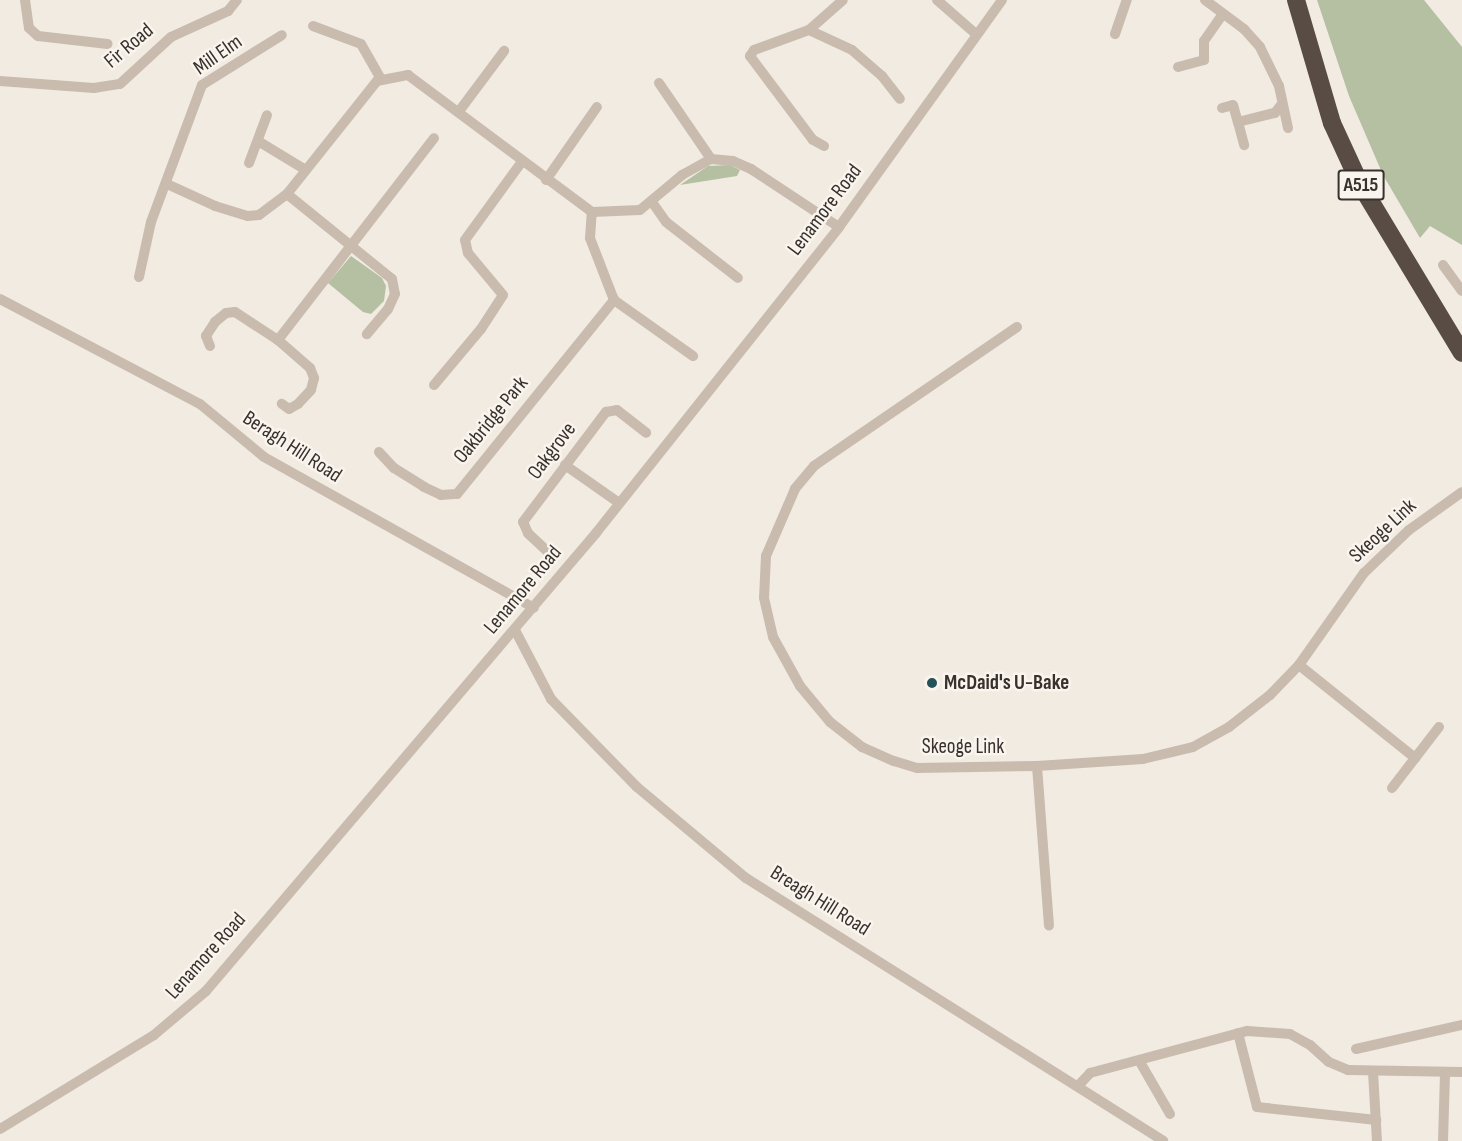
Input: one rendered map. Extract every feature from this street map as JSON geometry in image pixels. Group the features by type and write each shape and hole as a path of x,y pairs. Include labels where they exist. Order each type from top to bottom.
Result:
{"highway":[{"name":"A515","path":"1296,0 1332,123 1360,184 1462,353"}],"street":[{"path":"25,0 29,28 39,36 108,44"},
{"name":"Fir Road","path":"0,81 94,88 120,84 171,37 187,26 228,11 237,0"},
{"path":"824,146 813,140 750,56 754,50 809,30 843,0"},
{"path":"937,0 976,34"},
{"name":"Lenamore Road","path":"0,1129 154,1035 206,991 534,608 619,503 839,227 1002,0"},
{"path":"1115,34 1126,0"},
{"path":"1205,0 1260,47 1279,86 1281,105 1288,128"},
{"path":"1178,67 1204,60 1204,41 1223,14"},
{"path":"313,26 361,44 369,53 381,79"},
{"path":"809,30 852,50 882,75 900,99"},
{"name":"Mill Elm","path":"139,277 147,233 202,85 282,35"},
{"path":"460,110 504,51"},
{"path":"166,184 248,216 270,209 287,194 304,169 381,79 408,75 460,110 521,163 592,212 640,210 682,175 711,159 733,161 751,169 839,227"},
{"path":"659,83 711,159"},
{"path":"1222,108 1233,105 1244,146"},
{"path":"1238,122 1275,113 1281,105"},
{"path":"546,180 597,107"},
{"path":"249,163 267,115"},
{"path":"278,340 434,138"},
{"path":"258,141 304,169"},
{"path":"434,385 481,329 503,296 468,253 465,240 521,163"},
{"path":"287,194 392,279 395,294 388,309 367,334"},
{"path":"652,202 666,222 738,278"},
{"path":"592,212 590,238 614,300 693,356"},
{"path":"1443,265 1462,291"},
{"name":"Beragh Hill Road","path":"0,299 200,404 264,457 534,608"},
{"name":"Oakbridge Park","path":"379,452 394,468 424,487 441,495 457,494 614,300"},
{"path":"210,346 206,336 215,322 222,315 235,312 278,340 310,368 314,378 311,390 298,404 289,409 282,404"},
{"name":"Skeoge Link","path":"1017,327 814,466 795,489 766,556 764,598 773,636 800,686 830,722 862,747 917,768 1036,766 1143,759 1193,747 1229,727 1260,705 1299,665 1364,573 1409,530 1462,492"},
{"name":"Oakgrove","path":"547,551 528,533 523,522 606,412 617,410 646,433"},
{"path":"565,465 619,503"},
{"name":"Breagh Hill Road","path":"515,630 551,699 637,787 746,878 1163,1141"},
{"path":"1299,665 1414,758"},
{"path":"1392,788 1439,727"},
{"path":"1036,766 1048,926"},
{"path":"1356,1049 1462,1025"},
{"path":"1078,1086 1090,1073 1140,1062 1238,1033 1290,1034 1338,1067 1373,1072 1462,1072"},
{"path":"1238,1033 1257,1107 1376,1120"},
{"path":"1140,1062 1170,1114"},
{"path":"1373,1072 1377,1141"},
{"path":"1443,1141 1445,1072"}],"green space":[{"path":"1317,0 1424,0 1462,47 1462,245 1430,226 1420,238 1383,175 1349,96"},
{"path":"730,165 740,170 737,176 680,185 708,166"},
{"path":"351,256 382,278 386,286 384,301 371,314 363,312 328,283"}],"place":[{"name":"McDaid's U-Bake","path":"932,683"}]}
